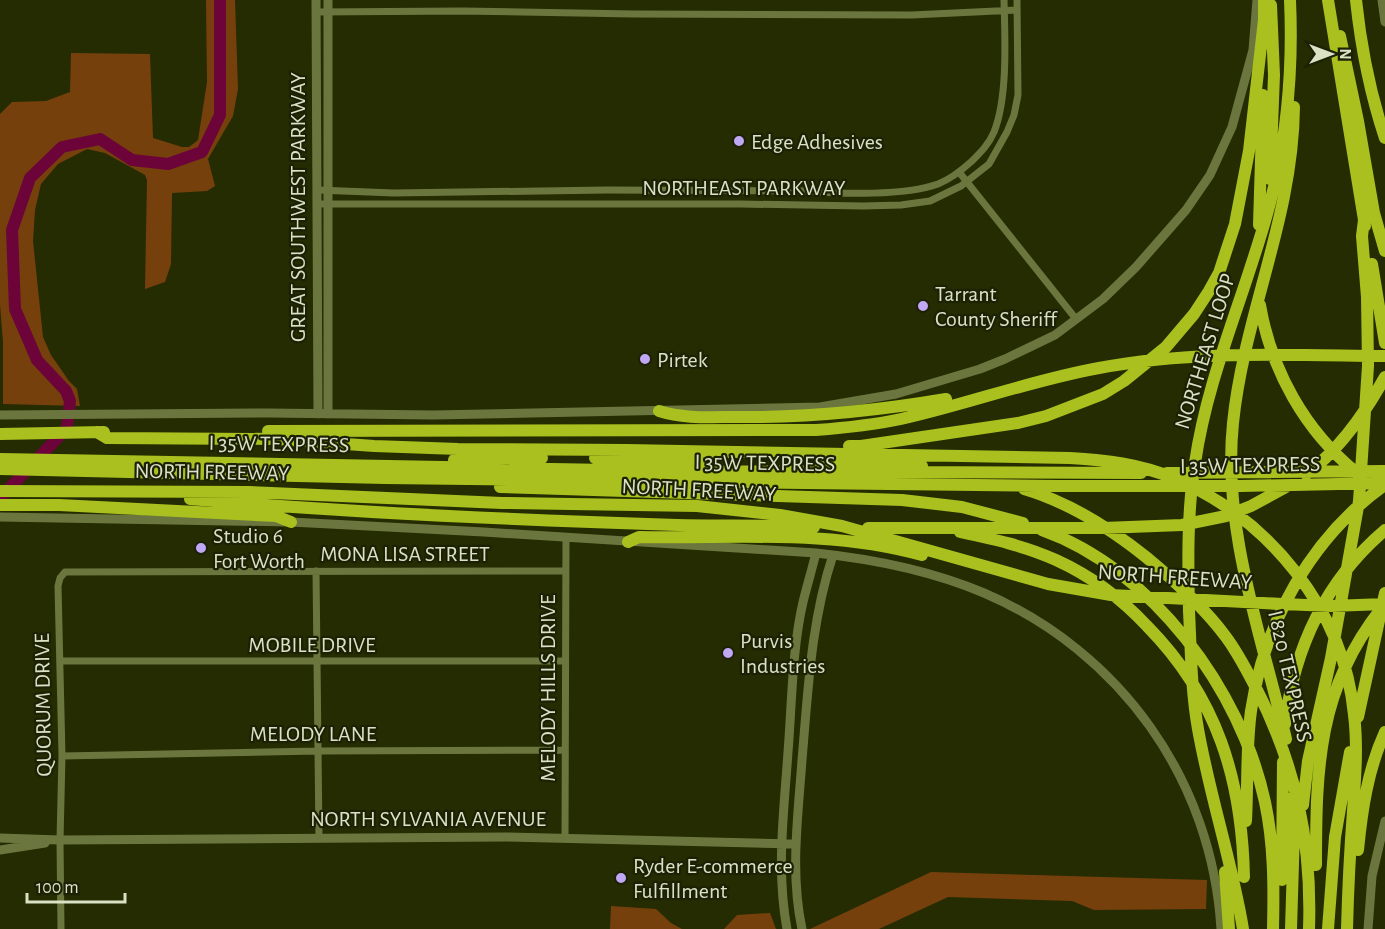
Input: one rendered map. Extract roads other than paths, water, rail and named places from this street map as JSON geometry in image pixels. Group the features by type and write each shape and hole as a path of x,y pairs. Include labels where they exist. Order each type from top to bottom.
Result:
{"highway":[{"path":"1264,0 1262,154 1257,279 1263,318 1271,350 1287,385 1311,427 1346,464 1385,493"},
{"path":"1263,231 1269,181 1274,75 1270,0"},
{"name":"NORTHEAST LOOP","path":"1243,929 1198,730 1193,694 1188,576 1190,507 1194,467 1207,400 1263,231 1280,160 1289,82 1290,0"},
{"path":"1330,0 1369,216 1385,343"},
{"path":"1357,0 1366,43 1385,110"},
{"path":"1357,0 1365,60 1385,138"},
{"path":"696,452 712,448 861,446 1018,423 1074,407 1103,394 1124,381 1166,347 1179,333 1209,291 1222,263 1243,190 1264,20"},
{"name":"I 820 TEXPRESS","path":"1289,82 1294,108 1288,186 1238,382 1231,462 1236,531 1287,742 1294,831 1291,929"},
{"path":"1369,216 1385,251"},
{"name":"I 820 TEXPRESS","path":"1299,929 1300,853 1308,761 1331,658 1359,501 1368,366 1367,297 1362,237 1369,216"},
{"name":"NORTH FREEWAY","path":"0,434 816,430 846,428 902,419 1100,367 1192,357 1385,356"},
{"path":"151,491 165,497 319,510 679,525 919,528 1164,527 1226,516 1270,496 1310,471 1356,424 1372,402 1385,377"},
{"path":"659,411 678,416 790,418 845,414 953,398 968,400"},
{"path":"94,432 107,438 276,439 458,449 1087,459 1113,461 1172,477 1227,507 1289,561 1325,616 1340,651 1350,685 1354,715 1355,772 1347,929"},
{"path":"298,464 308,459 548,458 864,463 929,467 967,474 1051,500 1104,527 1134,547 1178,584 1227,639 1242,663 1269,714 1287,762 1301,812 1308,854 1309,929"},
{"name":"I 35W TEXPRESS","path":"2,466 15,459 1178,479 1241,486 1354,478 1385,471"},
{"name":"I 35W TEXPRESS","path":"2,466 57,470 434,478 1059,486 1241,473 1354,478 1385,484"},
{"path":"434,478 453,483 542,489 766,494 902,500 992,514 1048,532 1099,560 1130,582 1162,613 1200,658 1219,686 1247,743 1259,778 1268,819 1274,867 1273,929"},
{"path":"1243,929 1249,735 1251,710 1263,658 1277,619 1292,589 1328,537 1359,505 1385,484"},
{"name":"NORTH FREEWAY","path":"0,490 306,494 502,503 697,506 780,514 824,522 1074,590 1111,595 1282,604 1331,606 1385,604"},
{"path":"0,505 276,516 291,522"},
{"path":"919,528 1000,540 1056,560 1113,594 1154,632 1189,676 1205,703 1220,737 1231,770 1239,807 1244,877"},
{"path":"1281,929 1285,726 1293,675 1311,625 1329,594 1355,558 1385,530"},
{"path":"628,542 639,537 781,536 862,543 933,558 953,556"},
{"path":"1328,929 1339,805 1385,593"},
{"path":"1315,929 1317,789 1325,723 1336,687 1353,650 1385,604"},
{"path":"1353,929 1354,897 1364,804 1370,774 1385,732"},
{"path":"1223,841 1229,929"},
{"path":"1332,872 1336,882 1335,929"}],"main road":[{"name":"GREAT SOUTHWEST PARKWAY","path":"316,0 317,204 323,414"},
{"name":"GREAT SOUTHWEST PARKWAY","path":"323,414 328,204 328,0"},
{"path":"0,415 258,413 433,415 820,408 881,398 932,385 1005,359 1055,334 1120,284 1186,210 1210,175 1232,127 1253,50 1257,0"},
{"path":"1382,0 1385,22"},
{"path":"0,517 291,522 833,555 918,572 983,593 1049,628 1112,681 1137,707 1162,743 1185,785 1208,843 1221,929"},
{"path":"787,929 782,903 780,869 791,711 798,634 803,603 816,554"},
{"path":"802,929 796,901 795,868 806,714 815,627 833,555"},
{"path":"791,711 806,714"},
{"path":"1368,929 1371,876 1385,821"},
{"name":"NORTH SYLVANIA AVENUE","path":"0,838 60,840 565,838 796,844"},
{"name":"NORTH SYLVANIA AVENUE","path":"0,850 60,840"}],"street":[{"name":"NORTHEAST PARKWAY","path":"317,190 394,193 806,191 830,193 905,191 940,183 959,172 984,150 998,121 1003,91 1004,0"},
{"name":"NORTHEAST PARKWAY","path":"317,204 863,206 920,203 948,193 989,164 1007,132 1014,115 1018,95 1017,0"},
{"path":"316,12 912,15 1017,10"},
{"path":"959,172 1076,319"},
{"path":"448,191 449,206"},
{"path":"678,191 678,204"},
{"path":"806,191 807,205"},
{"name":"MELODY HILLS DRIVE","path":"565,838 566,538"},
{"path":"316,571 318,838"},
{"name":"MONA LISA STREET","path":"65,572 565,571"},
{"name":"QUORUM DRIVE","path":"61,929 62,756 58,586 65,572"},
{"name":"MOBILE DRIVE","path":"60,661 565,661"},
{"name":"MELODY LANE","path":"62,756 318,751 565,750"}],"waterway":[{"path":"0,498 67,428 70,401 66,391 37,360 15,309 12,230 30,178 62,147 100,139 132,160 168,164 202,152 220,115 220,0"}],"place":[{"name":"Edge Adhesives","path":"739,141"},
{"name":"Tarrant County Sheriff","path":"923,306"},
{"name":"Pirtek","path":"645,359"},
{"name":"Studio 6 Fort Worth","path":"201,548"},
{"name":"Purvis Industries","path":"728,653"},
{"name":"Ryder E-commerce Fulfillment","path":"621,878"}]}
